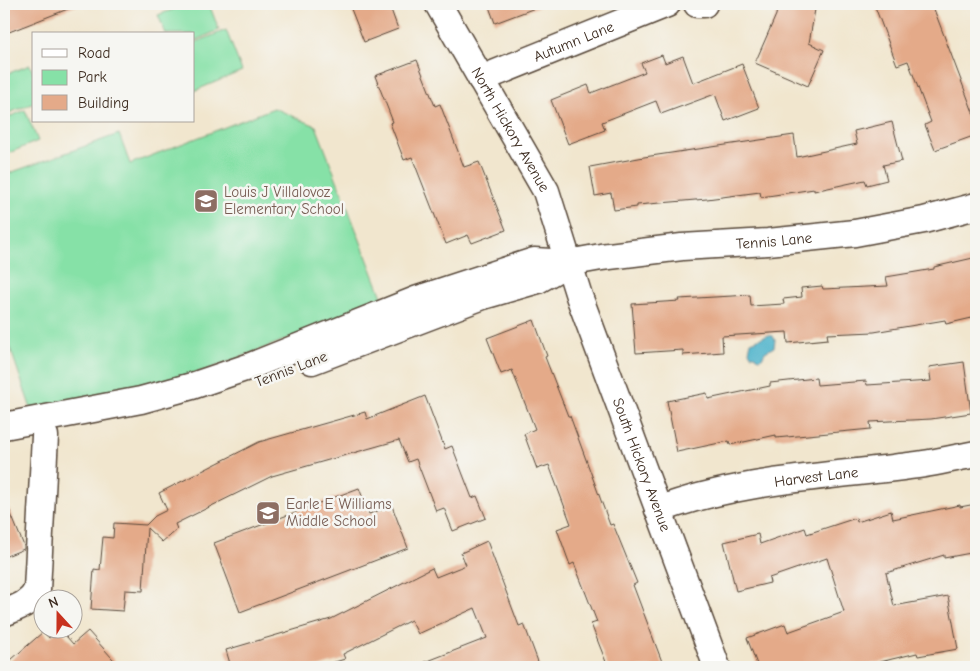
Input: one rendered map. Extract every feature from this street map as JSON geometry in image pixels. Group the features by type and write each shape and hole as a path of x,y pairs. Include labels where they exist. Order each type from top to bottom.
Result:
{"street":[{"name":"North Hickory Avenue","path":"438,4 546,191 568,263"},
{"name":"Autumn Lane","path":"480,79 667,4"},
{"path":"697,4 704,4"},
{"name":"Tennis Lane","path":"4,426 141,400 192,386 248,367 418,298 534,261 568,263 648,250 768,242 854,233 924,220 976,206"},
{"name":"Tennis Lane","path":"4,443 147,417 201,402 423,317 483,296 538,280 568,263"},
{"name":"South Hickory Avenue","path":"568,263 717,667"},
{"path":"4,613 33,599 37,590 45,436"},
{"name":"Harvest Lane","path":"658,510 689,499 740,489 824,476 910,466 976,454"}],"green space":[{"path":"188,4 209,4 219,30 195,41 195,32 165,32 158,15"},
{"path":"226,30 242,71 195,91 195,43"},
{"path":"30,65 32,70 32,104 4,115 4,75"},
{"name":"Louis J Villalovoz Elementary School","path":"274,108 316,126 384,302 209,369 152,386 31,409 4,330 4,175 119,134 130,164"},
{"path":"25,110 38,141 4,155 4,119"}],"water":[{"path":"768,335 773,336 775,340 774,347 765,352 762,358 759,359 755,355 751,355 749,351 751,342"}],"building":[{"path":"4,4 78,4 78,5 4,34"},
{"path":"349,4 389,4 398,29 364,42"},
{"path":"488,4 542,4 543,5 495,23"},
{"path":"778,4 816,4 809,43 824,50 808,86 755,63 776,15"},
{"path":"874,4 932,4 976,120 976,135 935,150 925,125 931,122 908,61 897,65"},
{"path":"662,55 665,63 683,56 693,83 742,64 759,108 725,121 715,94 661,114 656,101 602,122 605,130 568,144 551,100 588,85 591,93 645,72 641,63"},
{"path":"417,60 435,106 440,104 464,167 479,162 506,230 472,243 468,235 446,244 412,157 404,160 390,123 393,122 375,76"},
{"path":"892,122 902,161 883,165 887,180 867,185 865,180 814,191 814,189 761,197 760,192 637,205 637,207 614,210 611,193 595,196 590,167 644,157 794,135 797,157 857,144 854,131"},
{"path":"973,258 976,275 976,317 946,324 945,320 874,332 827,334 828,339 788,343 787,332 722,336 723,352 683,355 683,350 636,353 632,304 750,295 751,306 784,304 783,299 802,297 801,288 822,286 823,289 888,286 886,277 934,269 934,267"},
{"path":"534,320 547,356 545,357 568,416 570,416 610,525 613,524 637,583 633,585 664,667 608,667 591,624 597,622 574,563 570,565 557,529 571,524 549,465 537,469 524,434 535,429 512,370 501,374 487,338"},
{"path":"964,362 971,413 931,419 870,422 871,429 776,438 776,435 730,445 729,441 677,452 667,401 707,393 708,399 770,386 770,383 816,378 817,385 866,381 867,385 931,381 929,367"},
{"path":"425,396 445,449 452,446 472,498 477,496 486,518 453,531 444,508 436,511 416,459 408,462 399,440 272,476 175,524 177,529 162,542 147,528 143,591 125,590 123,611 91,609 94,569 100,570 103,537 113,538 114,523 146,525 155,516 167,510 159,493 259,442 365,412 367,419"},
{"path":"359,488 369,514 392,506 408,548 240,612 214,543"},
{"path":"4,497 24,549 4,557"},
{"path":"976,504 976,552 944,558 944,555 886,573 894,606 948,596 958,649 918,656 917,653 859,667 758,667 747,638 785,624 788,632 844,612 827,558 769,578 770,583 736,591 724,542 758,534 760,544 805,528 807,534 856,518 857,522 891,511 893,519 960,505 960,507"},
{"path":"487,541 519,626 524,624 540,667 415,666 487,638 475,608 418,634 411,620 343,654 345,659 318,667 231,667 226,650 331,619 432,568 436,577 466,565 461,553"},
{"path":"88,631 120,667 4,667 36,638 68,638 73,644"}],"place":[{"name":"Louis J Villalovoz Elementary School","path":"206,201"},
{"name":"Earle E Williams Middle School","path":"268,513"}]}
